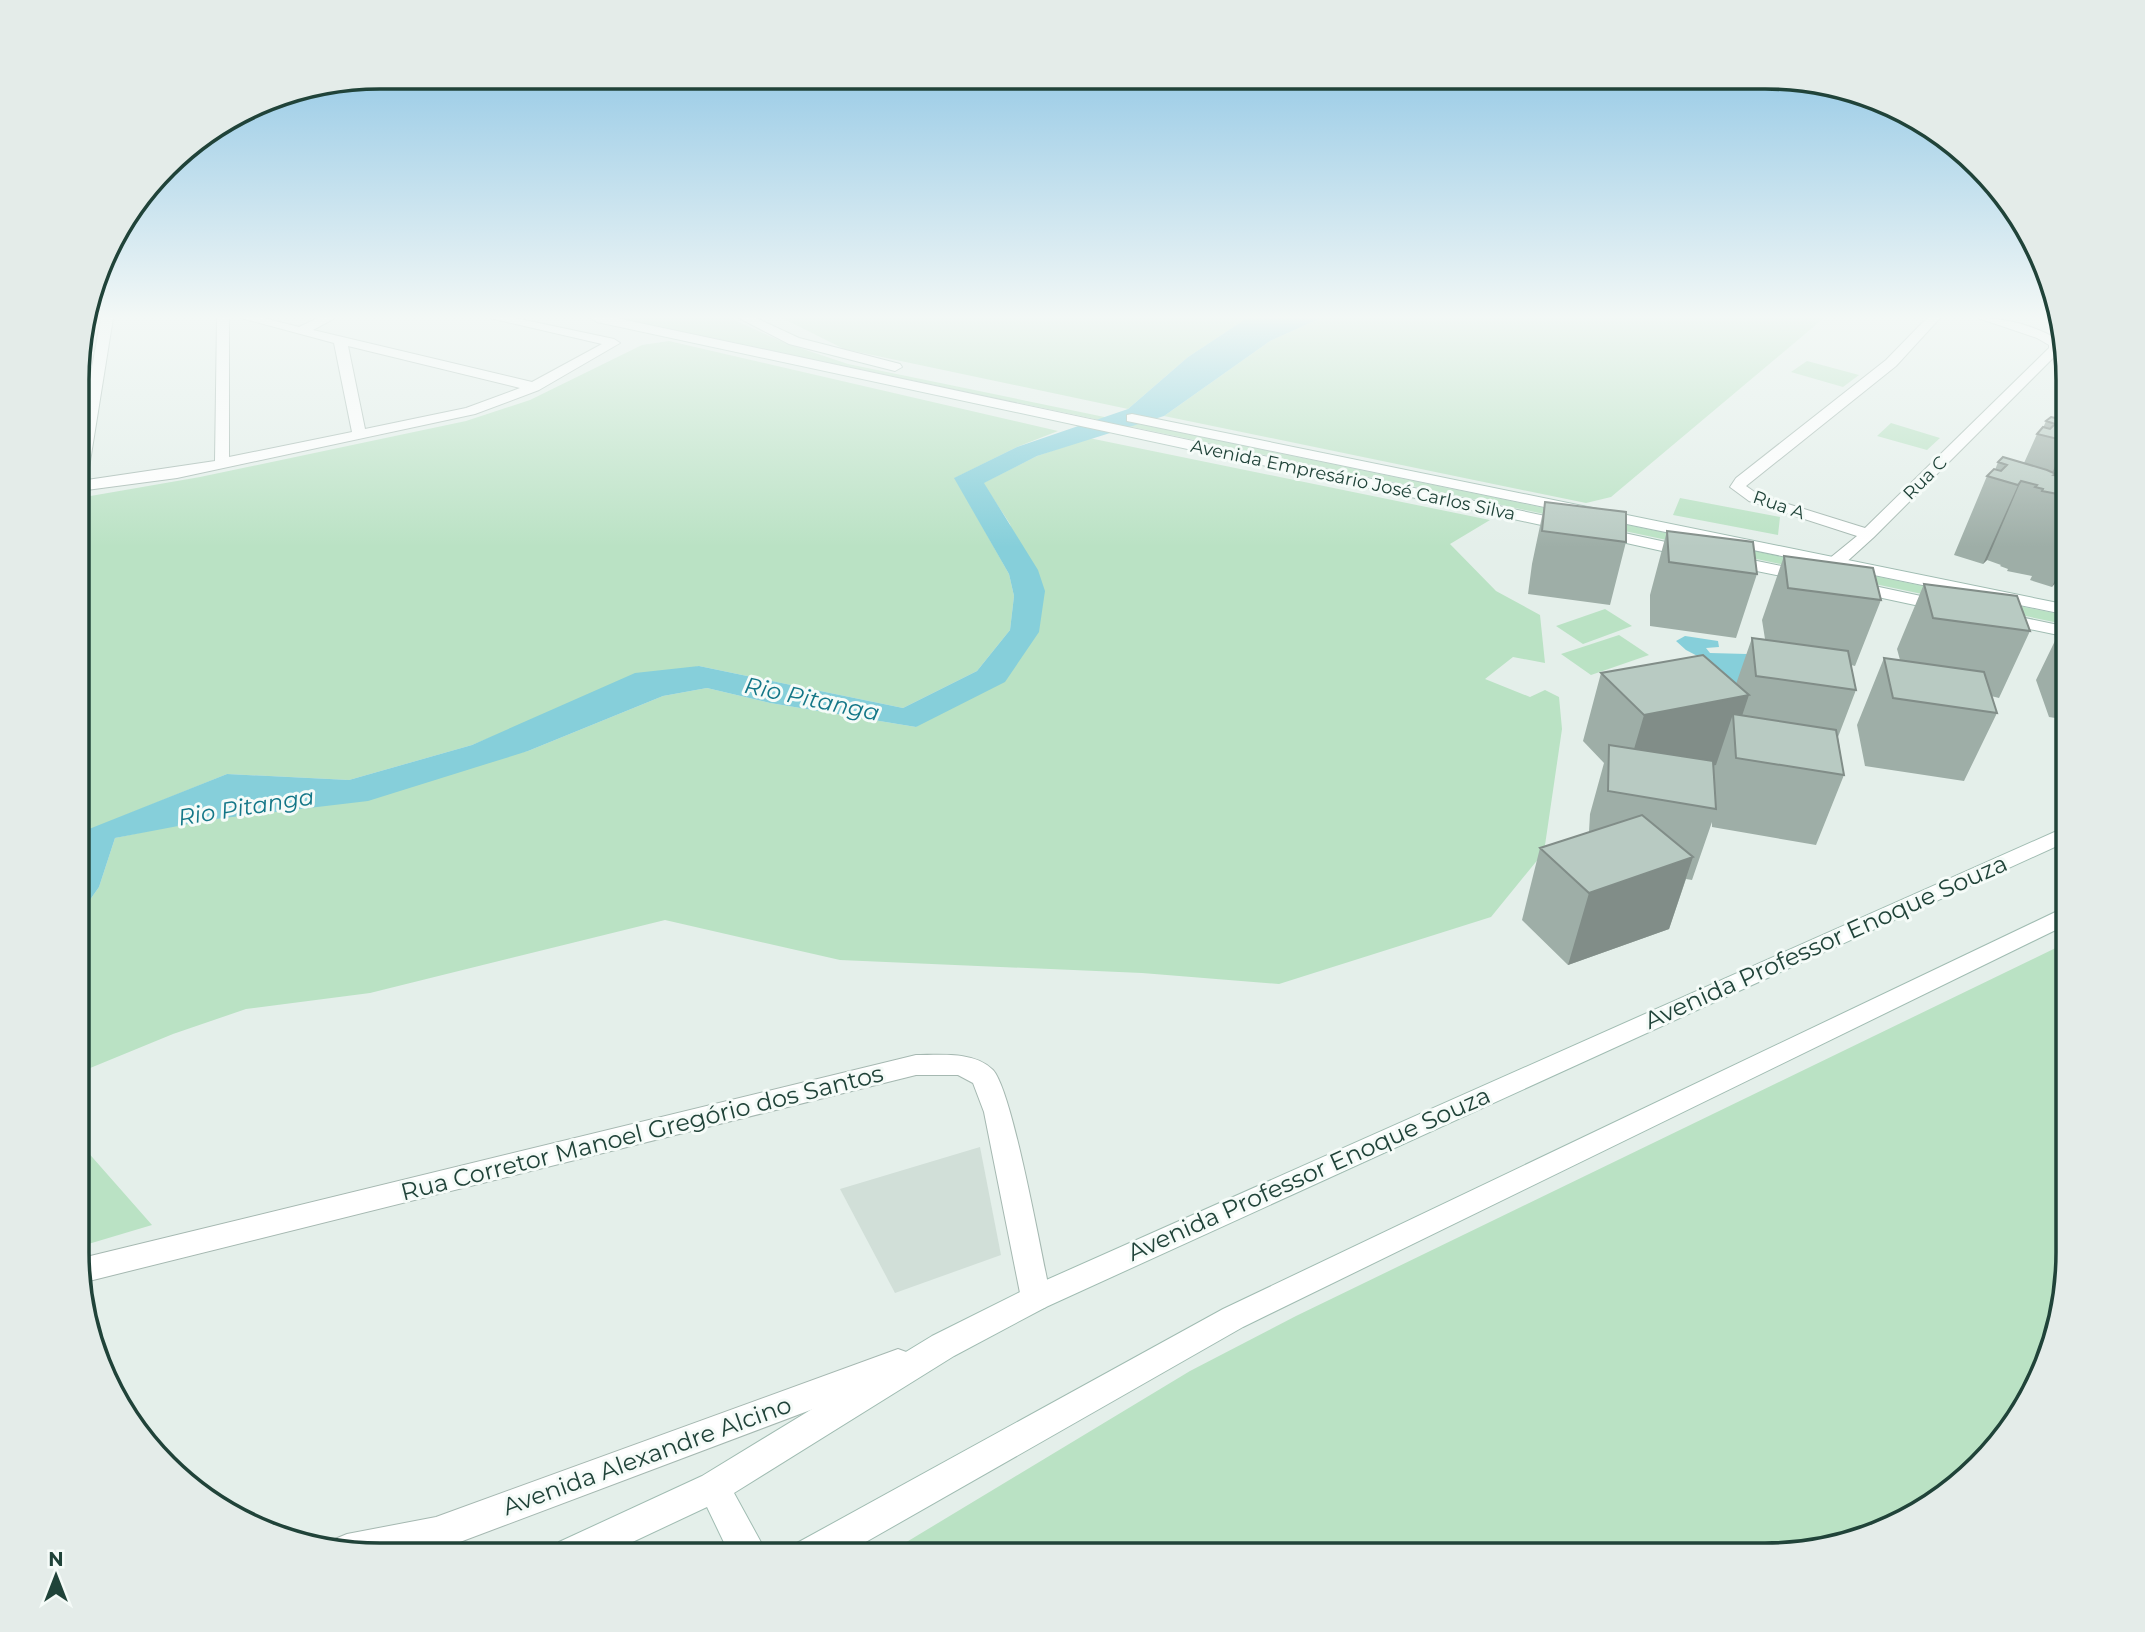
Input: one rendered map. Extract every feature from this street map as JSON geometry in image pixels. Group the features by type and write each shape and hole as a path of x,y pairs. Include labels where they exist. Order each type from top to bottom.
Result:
{"main road":[{"path":"89,426 94,394"},
{"path":"222,394 222,463"},
{"path":"351,394 359,432"},
{"path":"89,485 141,479 470,411 515,394"},
{"name":"Avenida Empresário José Carlos Silva","path":"974,394 1070,413 1203,432 2056,608"},
{"name":"Avenida Empresário José Carlos Silva","path":"996,394 1192,446 1965,610"},
{"name":"Rua A","path":"1851,394 1761,465 1738,487 1754,498 1868,534"},
{"name":"Rua C","path":"1836,562 2010,394"},
{"path":"1991,616 2056,630"},
{"name":"Avenida Professor Enoque Souza","path":"596,1543 714,1487 943,1346 1036,1298 2056,838"},
{"path":"830,1543 1233,1318 2056,920"},
{"name":"Rua Corretor Manoel Gregório dos Santos","path":"90,1268 916,1065 943,1063 970,1068 984,1077 997,1112 1036,1298"},
{"name":"Avenida Alexandre Alcino","path":"441,1543 943,1346"},
{"path":"714,1487 742,1543"}],"shaded area":[{"path":"980,1147 1001,1255 895,1293 840,1189"}],"green space":[{"path":"542,394 899,394 1058,431 1017,447 955,478 1009,574 1014,596 1010,630 977,671 903,708 699,666 533,720 472,745 349,780 227,774 89,830 89,496 200,477 466,421"},
{"path":"978,394 994,394 2056,614 2056,622"},
{"path":"1058,394 1145,394 1128,409"},
{"path":"1195,394 1733,394 1611,497 1586,503 1164,416"},
{"path":"1891,423 1940,438 1927,450 1877,436"},
{"path":"1089,438 1490,520 1450,544 1496,591 1540,615 1545,663 1513,657 1485,679 1530,697 1545,690 1559,697 1562,729 1544,852 1491,917 1279,984 1142,973 840,960 665,920 370,993 246,1009 173,1034 89,1068 89,901 99,887 115,838 528,751 663,696 707,688 770,703 916,727 1039,631 1010,524 983,483 1037,456"},
{"path":"1680,498 1780,517 1778,535 1673,515"},
{"path":"1605,609 1632,626 1583,644 1556,626"},
{"path":"1619,635 1649,655 1591,675 1561,654"},
{"path":"2056,948 2056,1252 2046,1327 2026,1381 2007,1414 1984,1444 1942,1483 1894,1513 1840,1533 1765,1543 905,1543 1190,1371 1296,1316"},
{"path":"89,1153 152,1225 89,1244"}],"water":[{"name":"Rio Pitanga","path":"1145,394 1195,394 1164,416 1037,456 984,483 1038,570 1045,591 1039,632 1005,682 916,727 770,703 707,688 663,696 528,751 368,801 215,819 115,838 99,887 89,901 89,829 227,774 349,780 472,745 635,673 699,666 903,708 977,671 1010,630 1014,596 1009,574 954,478 1017,447 1128,409"},
{"path":"1685,636 1718,641 1719,647 1706,648 1710,653 1747,654 1741,684 1725,682 1705,660 1676,641"}],"building":[{"path":"2051,417 2056,418 2056,439 2037,434 2043,427 2050,429 2055,424 2046,421"},
{"path":"2003,457 2056,474 2056,494 2042,491 2043,489 2035,487 2037,485 2021,481 2018,485 1987,476 1994,469 2001,471 2007,465 1998,462"},
{"path":"1545,502 1626,512 1626,542 1542,531"},
{"path":"1667,531 1753,542 1757,574 1669,562"},
{"path":"1784,556 1873,568 1881,600 1788,588"},
{"path":"1924,584 2017,596 2030,631 1933,618"},
{"path":"1752,638 1848,651 1856,690 1756,676"},
{"path":"1703,655 1749,695 1644,715 1601,673"},
{"path":"1884,658 1984,672 1997,713 1893,698"},
{"path":"1733,714 1836,730 1844,775 1736,758"},
{"path":"1609,745 1713,761 1716,809 1608,791"},
{"path":"1642,815 1693,857 1589,893 1540,848"}]}
